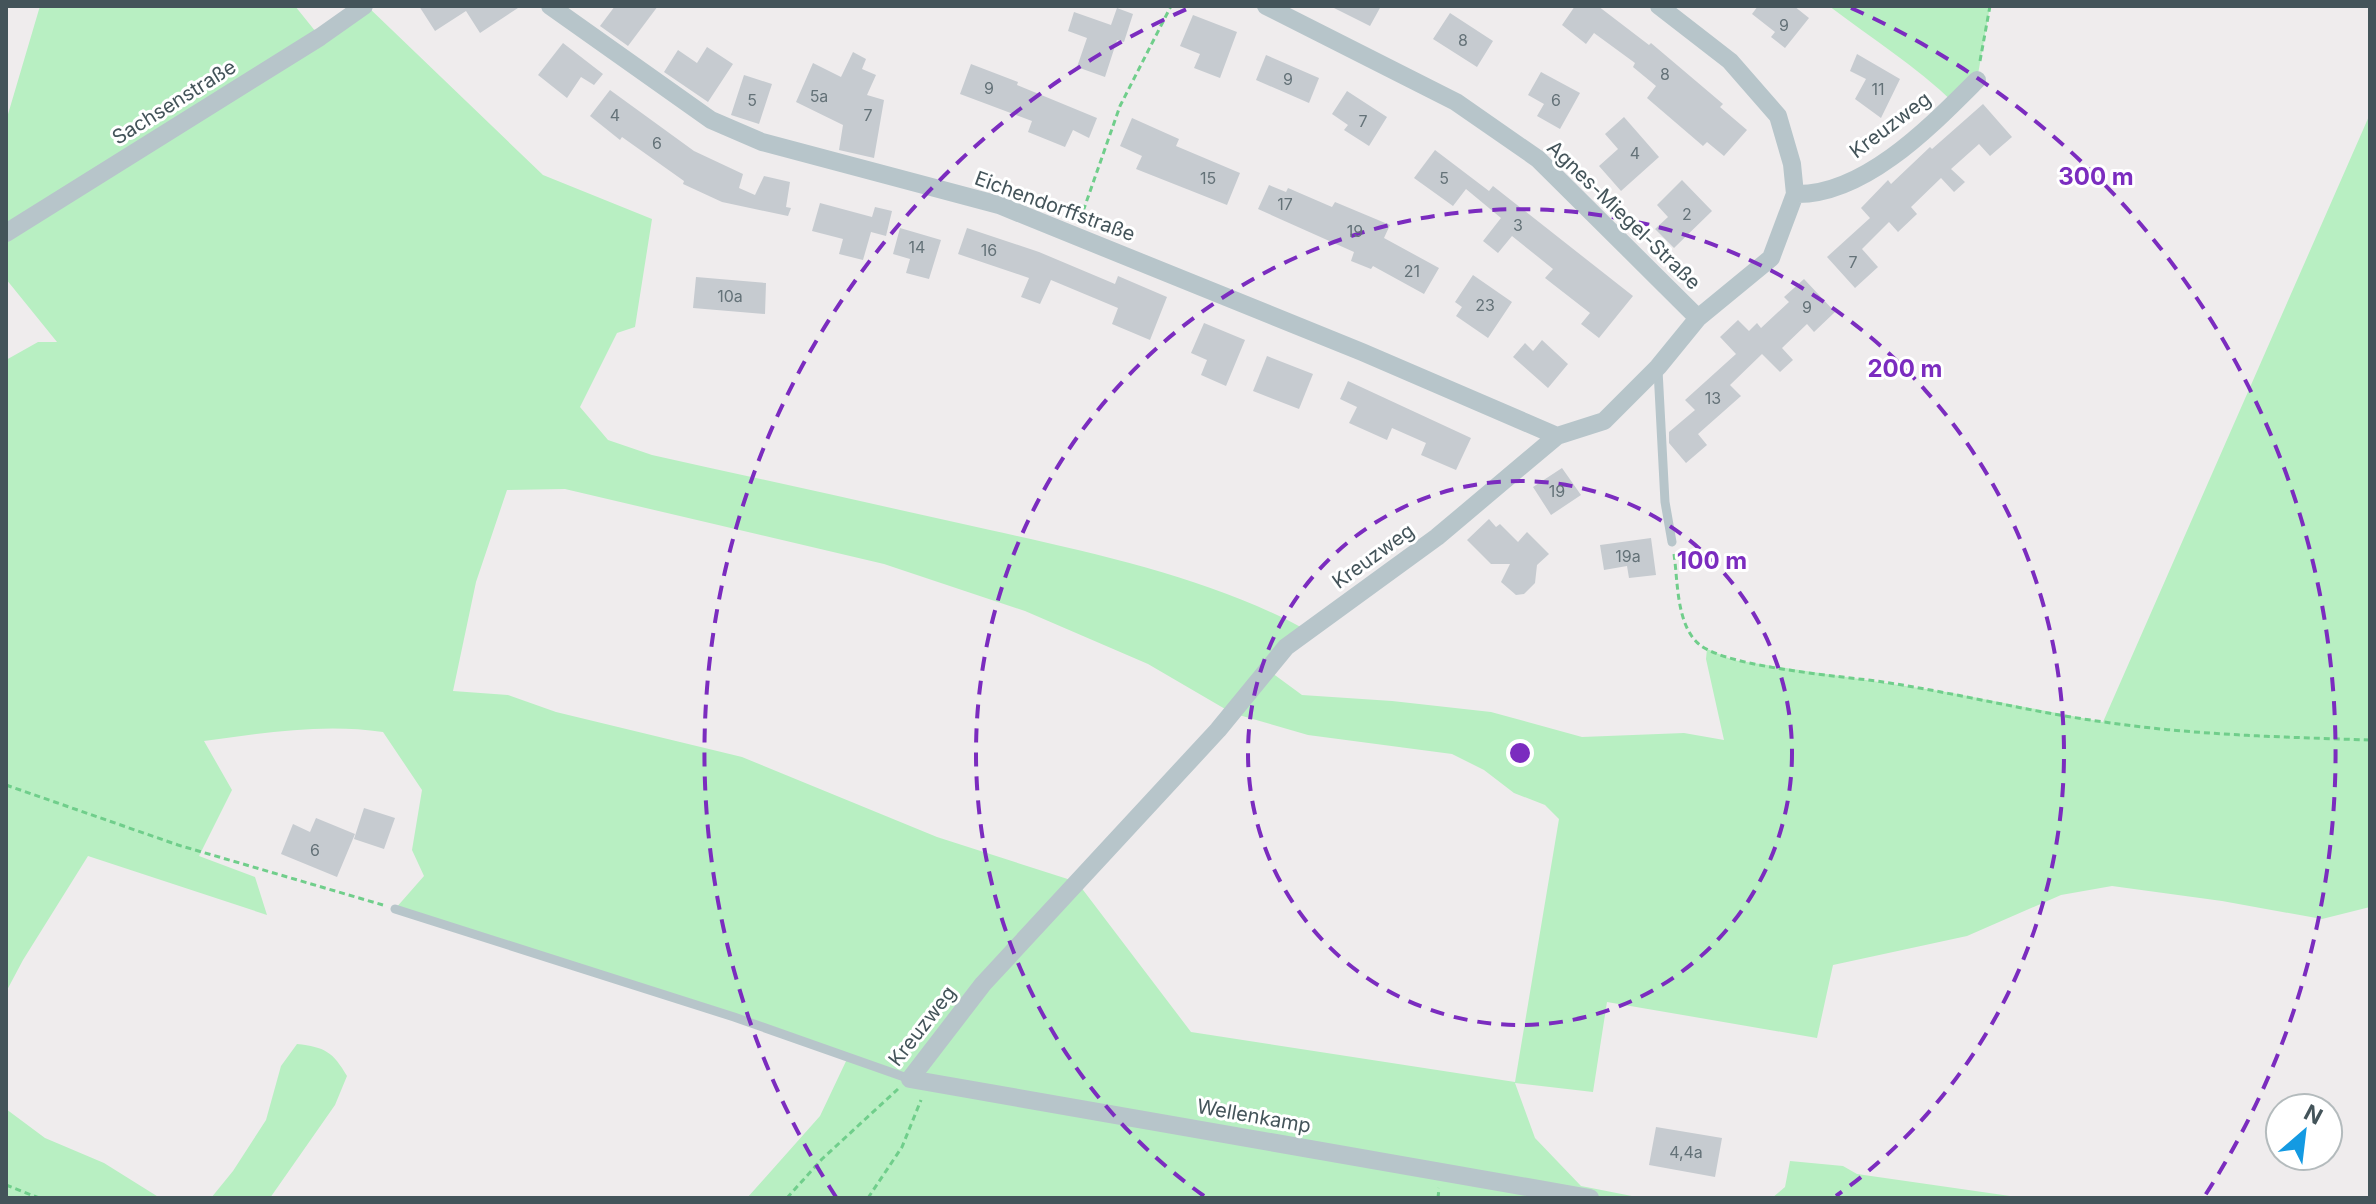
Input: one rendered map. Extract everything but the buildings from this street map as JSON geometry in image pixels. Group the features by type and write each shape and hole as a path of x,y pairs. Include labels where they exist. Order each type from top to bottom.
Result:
{"street":[{"name":"Sachsenstraße","path":"6,233 320,37 364,6"},
{"name":"Eichendorffstraße","path":"550,6 711,120 724,126 762,142 999,205 1362,352 1557,436"},
{"name":"Agnes-Miegel-Straße","path":"1266,6 1456,102 1538,159 1698,318"},
{"path":"1659,6 1730,61 1778,116 1792,164 1795,194"},
{"name":"Kreuzweg","path":"919,1080 983,984 1218,730 1286,647 1437,537 1557,436 1604,421 1658,367 1698,318 1771,258 1795,194 1816,195 1843,186 1886,161 1977,80"},
{"name":"Wellenkamp","path":"919,1080 1590,1198"}],"lane":[{"path":"1658,367 1665,502 1672,542"},
{"path":"395,909 734,1017 919,1080"}],"path":[{"path":"1074,235 1120,106 1171,6"},
{"path":"1977,80 1990,6"},
{"path":"1672,542 1683,617 1690,633 1698,644 1733,660 1952,693 2103,722 2236,734 2370,740"},
{"path":"6,785 178,845 395,909"},
{"path":"868,1198 902,1147 919,1080"},
{"name":"Kreuzweg","path":"787,1198 822,1159 919,1080"},
{"path":"6,1185 39,1198"}],"green space":[{"path":"40,6 295,6 320,37 367,6 543,175 652,219 635,327 617,333 580,407 608,440 652,455 1111,558 1194,582 1308,631 1268,670 1302,695 1491,712 1582,737 1684,733 1724,740 1706,659 1707,649 1733,660 1952,693 2103,722 2370,114 2370,907 2322,919 2112,886 2061,895 1967,936 1833,965 1817,1038 1607,1002 1593,1092 1515,1083 1535,1138 1581,1186 1642,1198 747,1198 820,1116 848,1057 395,909 424,876 412,850 422,790 383,732 361,729 271,732 204,741 232,790 199,856 255,877 267,915 88,856 6,992 6,360 38,342 57,342 6,279 6,121","holes":["565,489 884,564 1025,611 1148,664 1232,713 1308,735 1452,754 1484,770 1514,793 1545,805 1559,819 1515,1082 1191,1032 1077,882 937,837 742,757 556,712 508,695 453,691 476,582 507,490"]},
{"path":"1829,6 1990,6 1977,80 1954,103 1909,64"},
{"path":"297,1044 327,1052 347,1076 335,1105 270,1198 211,1198 233,1171 266,1120 281,1066"},
{"path":"6,1109 45,1138 104,1163 160,1198 6,1198"},
{"path":"1790,1161 1843,1166 1857,1174 2024,1198 1772,1198 1785,1187"}]}
